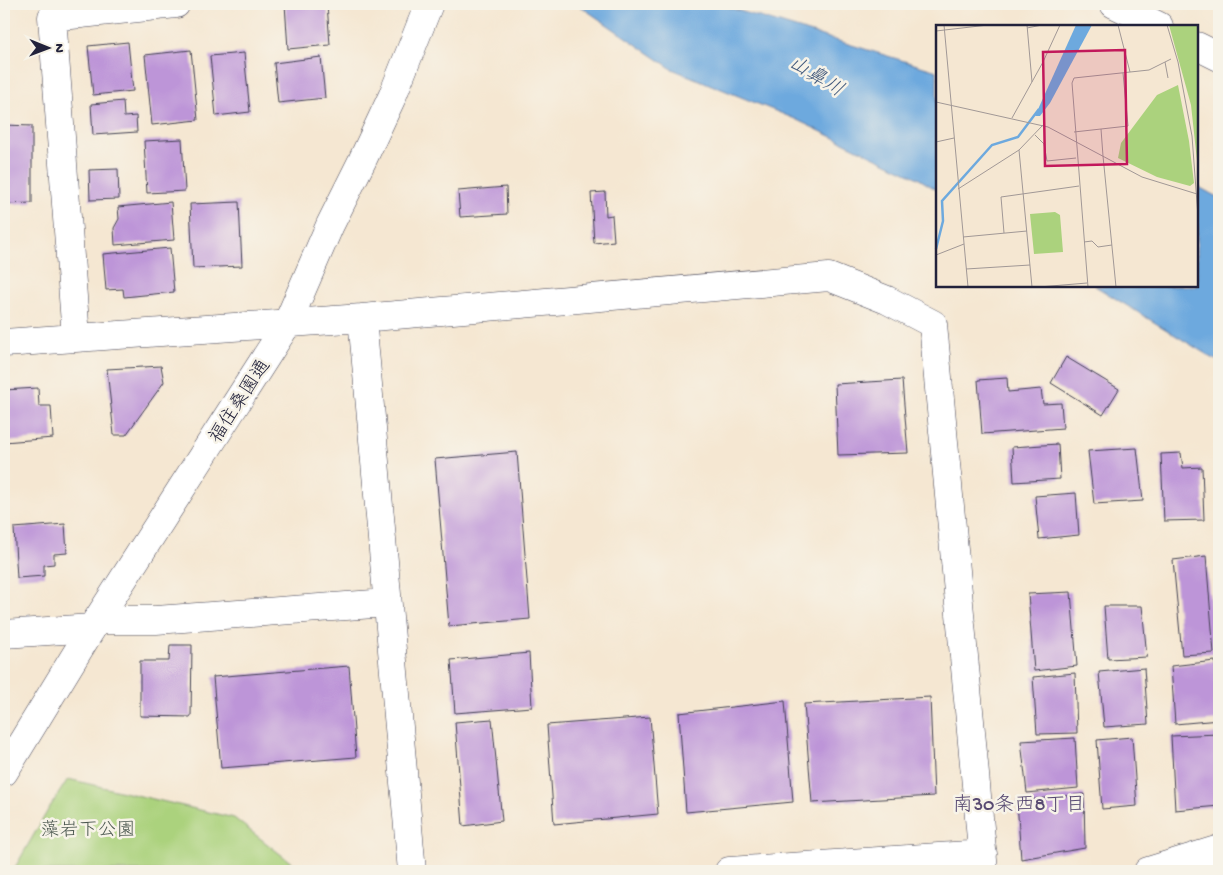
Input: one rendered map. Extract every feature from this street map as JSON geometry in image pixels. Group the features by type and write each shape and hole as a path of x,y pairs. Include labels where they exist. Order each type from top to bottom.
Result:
{"street":[{"path":"76,337 52,18 176,4"},
{"name":"福住桑園通","path":"4,772 95,624 287,324 330,225 392,97 429,4"},
{"path":"1114,4 1156,25"},
{"path":"1198,46 1219,57"},
{"path":"4,343 287,324 829,278 887,300 933,324 984,863 729,871"},
{"path":"362,318 412,871"},
{"path":"4,634 95,624 387,603"},
{"path":"1148,871 1219,849"}],"green space":[{"name":"藻岩下公園","path":"68,779 234,818 302,871 13,871"}],"water":[{"name":"山鼻川","path":"577,4 721,4 936,71 936,189 916,177 795,119 672,69"},
{"path":"1198,187 1219,198 1219,362 1098,288 1198,288"}],"building":[{"path":"285,4 327,4 330,45 288,49"},
{"path":"128,42 133,91 93,95 88,46"},
{"path":"191,50 198,120 152,125 145,55"},
{"path":"244,53 250,112 216,116 210,56"},
{"path":"321,57 325,98 278,103 274,63"},
{"path":"123,101 124,117 136,116 137,132 93,135 91,104"},
{"path":"4,125 32,126 32,203 4,204"},
{"path":"182,139 185,191 147,193 144,141"},
{"path":"118,169 119,199 90,200 89,170"},
{"path":"506,187 507,214 460,217 458,191"},
{"path":"605,192 606,216 612,215 614,241 594,243 591,193"},
{"path":"171,202 174,240 115,245 114,228 119,219 118,207"},
{"path":"239,202 242,266 193,268 190,204"},
{"path":"170,248 174,292 124,297 123,289 106,290 103,254"},
{"path":"1066,357 1119,389 1103,415 1051,383"},
{"path":"161,366 164,382 126,435 114,435 107,369"},
{"path":"1007,378 1008,392 1041,389 1043,404 1061,403 1063,428 982,434 978,380"},
{"path":"902,380 908,453 838,455 835,384"},
{"path":"38,388 39,406 51,406 53,438 4,442 4,390"},
{"path":"1058,444 1060,479 1014,482 1012,447"},
{"path":"1137,448 1143,501 1094,504 1088,451"},
{"path":"517,452 530,619 449,626 435,459"},
{"path":"1181,453 1183,468 1202,467 1204,520 1164,521 1161,454"},
{"path":"1076,493 1079,535 1039,539 1035,496"},
{"path":"65,524 67,553 54,554 54,564 44,565 44,576 17,578 14,528"},
{"path":"1206,556 1214,653 1182,655 1173,560"},
{"path":"1071,592 1077,666 1034,671 1028,594"},
{"path":"1104,606 1142,606 1147,657 1108,659"},
{"path":"170,645 192,645 191,717 140,716 140,661 169,661"},
{"path":"529,653 532,707 455,713 451,660"},
{"path":"1215,661 1219,720 1175,724 1171,666"},
{"path":"349,666 356,757 221,768 213,677"},
{"path":"1144,668 1148,724 1104,727 1099,672"},
{"path":"1075,673 1077,733 1037,734 1033,677"},
{"path":"930,697 934,796 812,803 804,704"},
{"path":"785,701 793,802 686,812 679,713"},
{"path":"650,717 658,814 554,824 547,725"},
{"path":"492,719 502,821 463,826 455,722"},
{"path":"1219,734 1219,806 1175,810 1171,736"},
{"path":"1132,737 1137,806 1102,809 1097,740"},
{"path":"1075,738 1078,788 1027,793 1021,741"},
{"path":"1084,794 1085,848 1021,859 1017,801"}],"district":[{"name":"南30条西8丁目","path":"1019,803"}]}
